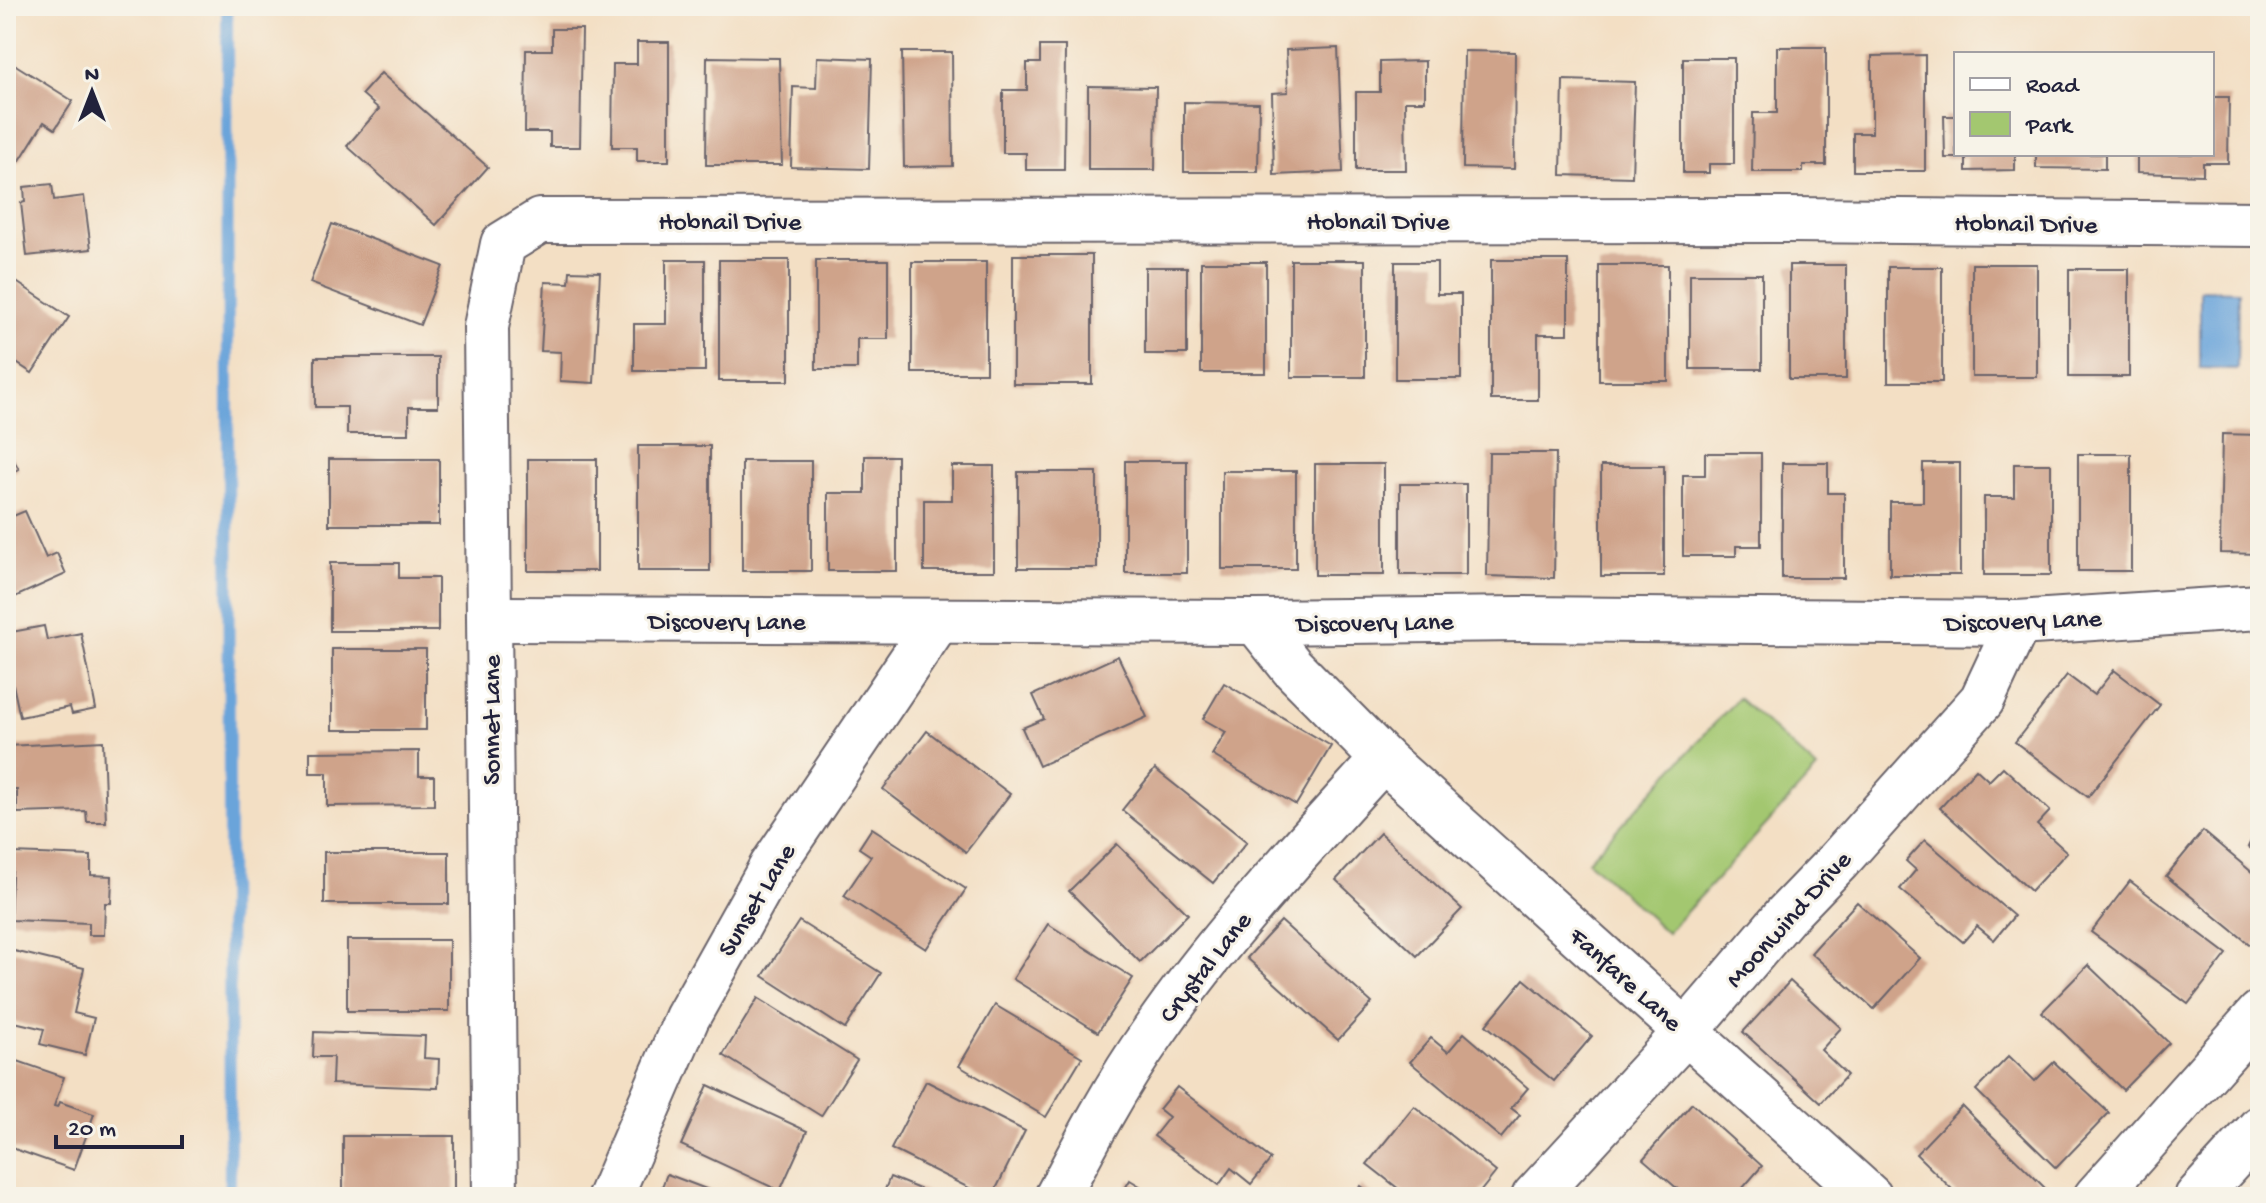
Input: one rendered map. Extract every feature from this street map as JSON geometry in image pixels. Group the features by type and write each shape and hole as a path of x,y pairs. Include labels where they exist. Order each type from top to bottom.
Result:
{"street":[{"name":"Hobnail Drive","path":"503,244 540,221 1789,220 2260,224"},
{"name":"Sonnet Lane","path":"495,1197 486,327 503,244"},
{"name":"Discovery Lane","path":"490,619 937,622 1521,619 2018,623 2260,607"},
{"name":"Sunset Lane","path":"610,1197 687,1018 772,866 937,622"},
{"name":"Fanfare Lane","path":"1256,622 1292,667 1383,759 1870,1197"},
{"name":"Moonwind Drive","path":"1534,1197 1686,1032 1785,916 1982,700 2018,623"},
{"name":"Crystal Lane","path":"1057,1197 1093,1129 1142,1049 1186,987 1269,884 1383,759"},
{"path":"2096,1197 2260,1013"},
{"path":"2197,1197 2260,1128"}],"green space":[{"path":"1738,698 1817,769 1667,933 1588,861"}],"water":[{"path":"2200,290 2238,291 2237,369 2200,368"}],"building":[{"path":"552,29 582,29 580,147 550,147 550,132 525,132 526,50 552,50"},
{"path":"637,42 669,42 669,161 637,161 637,147 612,147 613,64 637,64"},
{"path":"1040,46 1065,46 1064,170 1026,170 1026,153 1003,153 1003,90 1027,90 1027,63 1040,63"},
{"path":"1777,47 1826,47 1826,165 1803,165 1803,172 1752,172 1753,113 1777,113"},
{"path":"1338,48 1343,172 1274,175 1272,93 1288,92 1286,50"},
{"path":"1464,51 1515,52 1514,169 1463,168"},
{"path":"902,52 952,52 953,166 904,167"},
{"path":"1925,55 1925,171 1853,171 1853,133 1872,133 1872,56"},
{"path":"707,57 779,58 782,165 706,165"},
{"path":"817,57 872,59 869,169 791,167 793,87 816,88"},
{"path":"1683,58 1734,58 1734,164 1709,164 1709,173 1683,173"},
{"path":"6,59 73,101 55,129 44,122 19,162 6,154"},
{"path":"1425,61 1425,101 1405,101 1406,170 1356,170 1356,92 1380,92 1380,62"},
{"path":"381,73 488,167 436,225 347,146 379,109 362,94"},
{"path":"1563,80 1635,82 1632,177 1561,175"},
{"path":"1088,86 1156,87 1155,170 1088,170"},
{"path":"2214,97 2229,97 2228,163 2203,163 2203,175 2137,173 2137,156 2214,156"},
{"path":"1184,102 1259,103 1258,172 1184,172"},
{"path":"1944,116 1954,116 1954,156 2015,156 2015,170 1966,171 1966,158 1945,158"},
{"path":"2036,156 2105,156 2105,169 2036,168"},
{"path":"52,184 54,200 84,196 91,249 27,256 21,203 25,202 24,187"},
{"path":"332,224 443,266 420,325 310,283"},
{"path":"1013,255 1092,255 1092,384 1013,384"},
{"path":"666,260 705,260 705,371 634,371 634,324 666,324"},
{"path":"719,260 789,260 789,381 719,381"},
{"path":"816,260 888,260 888,339 857,339 857,369 816,369"},
{"path":"1291,260 1365,260 1365,377 1291,377"},
{"path":"1491,260 1568,260 1568,334 1538,334 1538,400 1491,400"},
{"path":"912,262 986,262 986,373 912,373"},
{"path":"1201,262 1266,262 1266,373 1201,373"},
{"path":"1395,262 1437,262 1437,294 1461,294 1461,379 1395,379"},
{"path":"1972,264 2037,264 2037,377 1972,377"},
{"path":"1599,265 1668,265 1668,381 1599,381"},
{"path":"1789,265 1846,265 1846,379 1789,379"},
{"path":"1145,267 1187,267 1187,354 1145,354"},
{"path":"1888,267 1942,267 1942,382 1888,382"},
{"path":"2069,269 2129,269 2129,377 2069,377"},
{"path":"570,271 600,272 594,383 560,381 561,352 541,351 545,282 569,283"},
{"path":"1690,274 1762,274 1762,369 1690,369"},
{"path":"6,275 69,317 32,373 6,356"},
{"path":"315,357 438,357 438,407 409,407 409,434 347,434 347,407 315,407"},
{"path":"2222,434 2260,435 2260,554 2220,553"},
{"path":"638,446 710,446 710,571 638,571"},
{"path":"6,447 19,469 6,476"},
{"path":"1489,453 1556,453 1554,578 1487,576"},
{"path":"1705,453 1761,453 1761,546 1736,546 1736,556 1683,556 1683,475 1705,475"},
{"path":"2078,454 2131,454 2131,571 2078,571"},
{"path":"865,456 897,456 897,571 828,571 828,493 865,493"},
{"path":"329,459 439,459 439,525 329,525"},
{"path":"528,459 597,459 597,571 528,571"},
{"path":"742,461 811,461 811,571 742,571"},
{"path":"1125,461 1187,461 1187,573 1125,573"},
{"path":"1782,463 1828,463 1828,493 1844,493 1844,578 1782,578"},
{"path":"1923,463 1960,463 1960,575 1890,575 1890,502 1923,502"},
{"path":"1315,464 1384,464 1384,575 1315,575"},
{"path":"2014,464 2051,464 2051,575 1984,575 1984,497 2014,497"},
{"path":"952,466 994,466 994,571 924,571 924,500 952,500"},
{"path":"1601,466 1664,466 1664,576 1601,576"},
{"path":"1222,471 1296,471 1296,569 1222,569"},
{"path":"1018,472 1097,472 1097,568 1018,568"},
{"path":"1400,484 1466,484 1466,575 1400,575"},
{"path":"25,511 46,558 57,553 66,574 6,601 6,519"},
{"path":"330,563 399,563 399,578 438,578 438,631 330,631"},
{"path":"44,626 47,640 81,633 96,709 72,714 70,707 20,717 6,652 6,633"},
{"path":"332,649 426,649 426,730 332,730"},
{"path":"1118,656 1147,717 1039,766 1022,728 1044,719 1033,695"},
{"path":"2114,670 2160,705 2088,797 2015,742 2067,675 2094,695"},
{"path":"1224,683 1331,746 1296,805 1212,755 1226,732 1203,719"},
{"path":"927,731 1010,794 966,852 883,789"},
{"path":"103,741 106,822 87,822 86,811 17,813 17,790 8,790 7,746"},
{"path":"419,751 419,776 434,776 434,805 327,806 327,773 310,773 310,752"},
{"path":"2003,767 2050,811 2037,825 2067,852 2031,891 1940,808 1976,769 1989,781"},
{"path":"1155,769 1247,842 1213,883 1122,810"},
{"path":"2260,822 2260,853 2248,847"},
{"path":"872,828 966,889 926,949 844,896 871,856 859,848"},
{"path":"2203,831 2260,879 2260,939 2253,947 2166,876"},
{"path":"1380,833 1462,909 1417,956 1336,880"},
{"path":"1925,840 2014,916 1994,940 1977,926 1963,942 1900,889 1916,870 1906,861"},
{"path":"1117,844 1188,914 1140,962 1069,891"},
{"path":"324,852 449,852 449,904 324,904"},
{"path":"13,853 91,856 91,875 112,876 111,903 105,903 104,935 89,935 89,923 10,920"},
{"path":"2130,881 2227,954 2188,1004 2091,932"},
{"path":"1857,902 1920,958 1874,1009 1811,953"},
{"path":"799,921 881,973 845,1029 763,976"},
{"path":"1281,921 1372,1003 1338,1040 1247,958"},
{"path":"1048,924 1133,978 1098,1032 1013,979"},
{"path":"347,940 449,940 449,1011 347,1011"},
{"path":"6,949 84,968 74,1013 94,1018 85,1055 40,1044 44,1029 6,1020 9,993 6,992"},
{"path":"2088,965 2169,1043 2123,1090 2042,1012"},
{"path":"1524,979 1592,1036 1554,1081 1486,1025"},
{"path":"1790,981 1841,1028 1821,1050 1847,1075 1821,1103 1743,1032"},
{"path":"758,998 857,1060 821,1116 723,1055"},
{"path":"995,1005 1082,1057 1046,1117 959,1066"},
{"path":"314,1032 425,1036 424,1058 439,1059 438,1088 332,1084 333,1057 313,1057"},
{"path":"1464,1033 1528,1088 1511,1108 1520,1115 1501,1138 1410,1062 1431,1038 1448,1052"},
{"path":"2009,1056 2035,1081 2054,1062 2109,1113 2056,1168 1976,1090"},
{"path":"6,1057 64,1077 54,1106 58,1107 60,1102 94,1114 74,1170 6,1146"},
{"path":"926,1081 1025,1131 992,1197 891,1149"},
{"path":"708,1085 807,1131 780,1191 681,1145"},
{"path":"1177,1087 1271,1159 1251,1184 1231,1168 1219,1185 1154,1136 1169,1117 1159,1109"},
{"path":"1692,1103 1762,1166 1735,1197 1687,1197 1643,1159"},
{"path":"1414,1106 1496,1172 1476,1197 1409,1197 1367,1164"},
{"path":"1962,1106 2046,1189 2038,1197 1960,1197 1916,1154"},
{"path":"343,1136 454,1136 454,1197 343,1197"},
{"path":"667,1174 727,1197 658,1197"},
{"path":"890,1177 939,1197 882,1197"},
{"path":"1130,1180 1158,1197 1120,1197"},
{"path":"1361,1186 1376,1197 1354,1197"}],"waterway":[{"path":"227,6 230,1197"}]}
